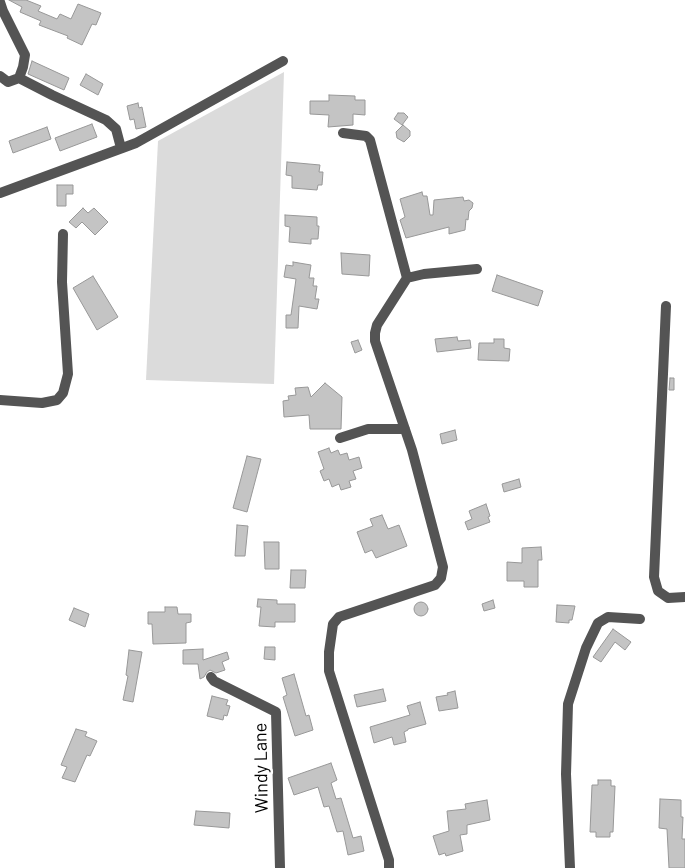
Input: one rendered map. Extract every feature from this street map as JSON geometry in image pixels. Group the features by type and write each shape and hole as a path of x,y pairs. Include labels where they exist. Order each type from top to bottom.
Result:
{"street":[{"path":"0,2 25,55 24,67 19,78 8,82 0,76"},
{"path":"0,192 136,143 283,61"},
{"path":"19,78 106,120 116,129 121,148"},
{"path":"343,133 366,136 370,140 407,278"},
{"path":"0,400 42,403 57,400 63,393 68,374 62,282 63,234"},
{"path":"389,868 389,860 329,671 329,652 333,624 338,616 435,585 441,578 443,567 405,429 375,341 375,334 377,325 407,278 424,274 477,269"},
{"path":"666,306 654,577 658,591 668,598 685,596"},
{"path":"340,438 368,429 405,429"},
{"path":"570,868 566,774 568,704 586,648 598,623 608,617 640,619"},
{"name":"Windy Lane","path":"211,677 214,681 276,712 280,868"}],"shaded area":[{"path":"284,72 274,384 146,380 158,141"}],"building":[{"path":"9,0 26,0 41,6 38,11 57,19 60,14 71,19 78,4 101,13 96,25 92,24 82,45 67,38 68,36 39,25 41,21 20,12 22,7"},
{"path":"32,61 69,78 64,90 28,74"},
{"path":"86,74 103,84 98,95 80,85"},
{"path":"329,95 355,96 355,100 365,100 365,115 353,114 353,125 328,127 329,115 310,114 310,101 329,101"},
{"path":"138,103 139,108 142,107 146,127 136,129 134,119 130,120 127,106"},
{"path":"398,113 404,113 408,117 402,125 394,119"},
{"path":"92,124 97,137 60,151 55,138"},
{"path":"403,125 410,131 410,136 404,142 397,138 396,132"},
{"path":"47,127 51,139 13,153 9,141"},
{"path":"287,162 320,165 319,172 323,172 322,185 318,185 317,190 292,188 292,176 286,175"},
{"path":"57,185 73,185 73,194 66,194 66,206 57,206"},
{"path":"422,192 423,196 427,196 430,215 433,215 434,200 463,197 464,201 469,200 473,203 469,211 468,220 466,219 465,230 449,234 449,227 406,238 400,220 405,217 400,199"},
{"path":"83,208 88,213 94,208 108,222 95,235 82,222 76,228 69,222"},
{"path":"285,215 317,217 317,226 319,226 318,239 311,239 311,244 289,242 290,227 285,226"},
{"path":"341,253 370,255 369,276 342,274"},
{"path":"293,262 311,265 309,278 314,278 313,286 317,286 315,299 319,299 317,309 299,306 298,328 286,328 286,315 291,315 296,279 284,277 286,265 293,266"},
{"path":"497,275 543,291 538,306 492,291"},
{"path":"93,276 118,317 97,330 73,288"},
{"path":"457,337 458,341 470,340 471,348 437,352 435,339"},
{"path":"494,339 504,339 504,348 510,349 509,361 478,360 479,343 494,343"},
{"path":"358,340 362,350 355,353 351,342"},
{"path":"670,378 674,378 674,390 669,390"},
{"path":"325,383 342,397 341,429 310,429 309,415 284,417 283,401 289,400 288,396 296,395 295,388 308,387 311,397"},
{"path":"455,430 457,440 442,444 440,434"},
{"path":"329,448 331,453 338,450 340,455 347,453 349,460 359,457 362,468 353,471 356,479 349,481 351,487 341,490 339,484 332,487 329,479 324,481 320,471 324,469 318,452"},
{"path":"247,456 261,459 247,512 233,508"},
{"path":"519,479 521,487 504,492 502,484"},
{"path":"486,504 490,522 468,530 465,522 472,519 469,511"},
{"path":"382,515 388,529 399,525 407,546 376,558 372,550 365,553 357,532 373,526 370,519"},
{"path":"237,525 248,526 245,556 235,556"},
{"path":"264,542 279,542 279,569 265,569"},
{"path":"541,547 542,560 538,560 538,587 524,587 524,581 507,581 507,562 522,563 522,548"},
{"path":"291,570 306,570 305,588 290,588"},
{"path":"258,599 277,600 277,604 295,604 295,622 275,622 275,627 259,626 261,607 257,607"},
{"path":"493,600 495,608 484,611 482,604"},
{"path":"421,602 426,604 428,609 426,614 421,616 416,614 414,609 416,604"},
{"path":"557,605 575,606 572,620 569,620 569,623 556,622"},
{"path":"165,607 177,607 178,614 191,614 191,622 186,623 186,643 153,644 152,624 148,624 148,612 165,612"},
{"path":"74,608 89,614 85,627 69,620"},
{"path":"613,629 631,642 625,650 615,642 601,662 593,657"},
{"path":"265,647 275,647 275,660 264,659"},
{"path":"203,649 203,660 227,652 229,659 222,662 225,670 216,673 210,670 200,679 198,664 183,664 183,650"},
{"path":"129,650 142,652 133,702 123,700 128,676 126,675"},
{"path":"294,674 306,716 309,715 313,730 295,736 283,697 287,695 282,678"},
{"path":"383,689 386,701 357,707 354,695"},
{"path":"455,691 458,708 439,711 436,697 448,695 447,693"},
{"path":"212,696 228,700 226,705 230,706 227,716 224,715 223,720 207,716"},
{"path":"420,702 426,724 404,732 406,742 394,745 392,737 374,743 370,727 410,715 407,706"},
{"path":"76,729 87,732 85,736 97,741 90,756 87,755 75,782 62,778 67,767 61,765"},
{"path":"331,763 337,780 331,783 336,799 341,798 353,838 361,836 364,851 348,855 343,831 337,832 329,806 324,807 318,787 294,795 288,778"},
{"path":"598,780 611,780 611,786 615,786 613,832 610,832 610,837 596,837 596,832 590,832 592,785 598,785"},
{"path":"660,799 681,800 681,817 683,817 682,839 685,839 685,868 669,868 667,829 659,828"},
{"path":"487,800 490,820 467,825 467,834 460,835 463,851 446,856 445,853 439,855 433,836 449,831 447,811 466,809 465,804"},
{"path":"196,811 230,813 229,828 194,825"}]}
